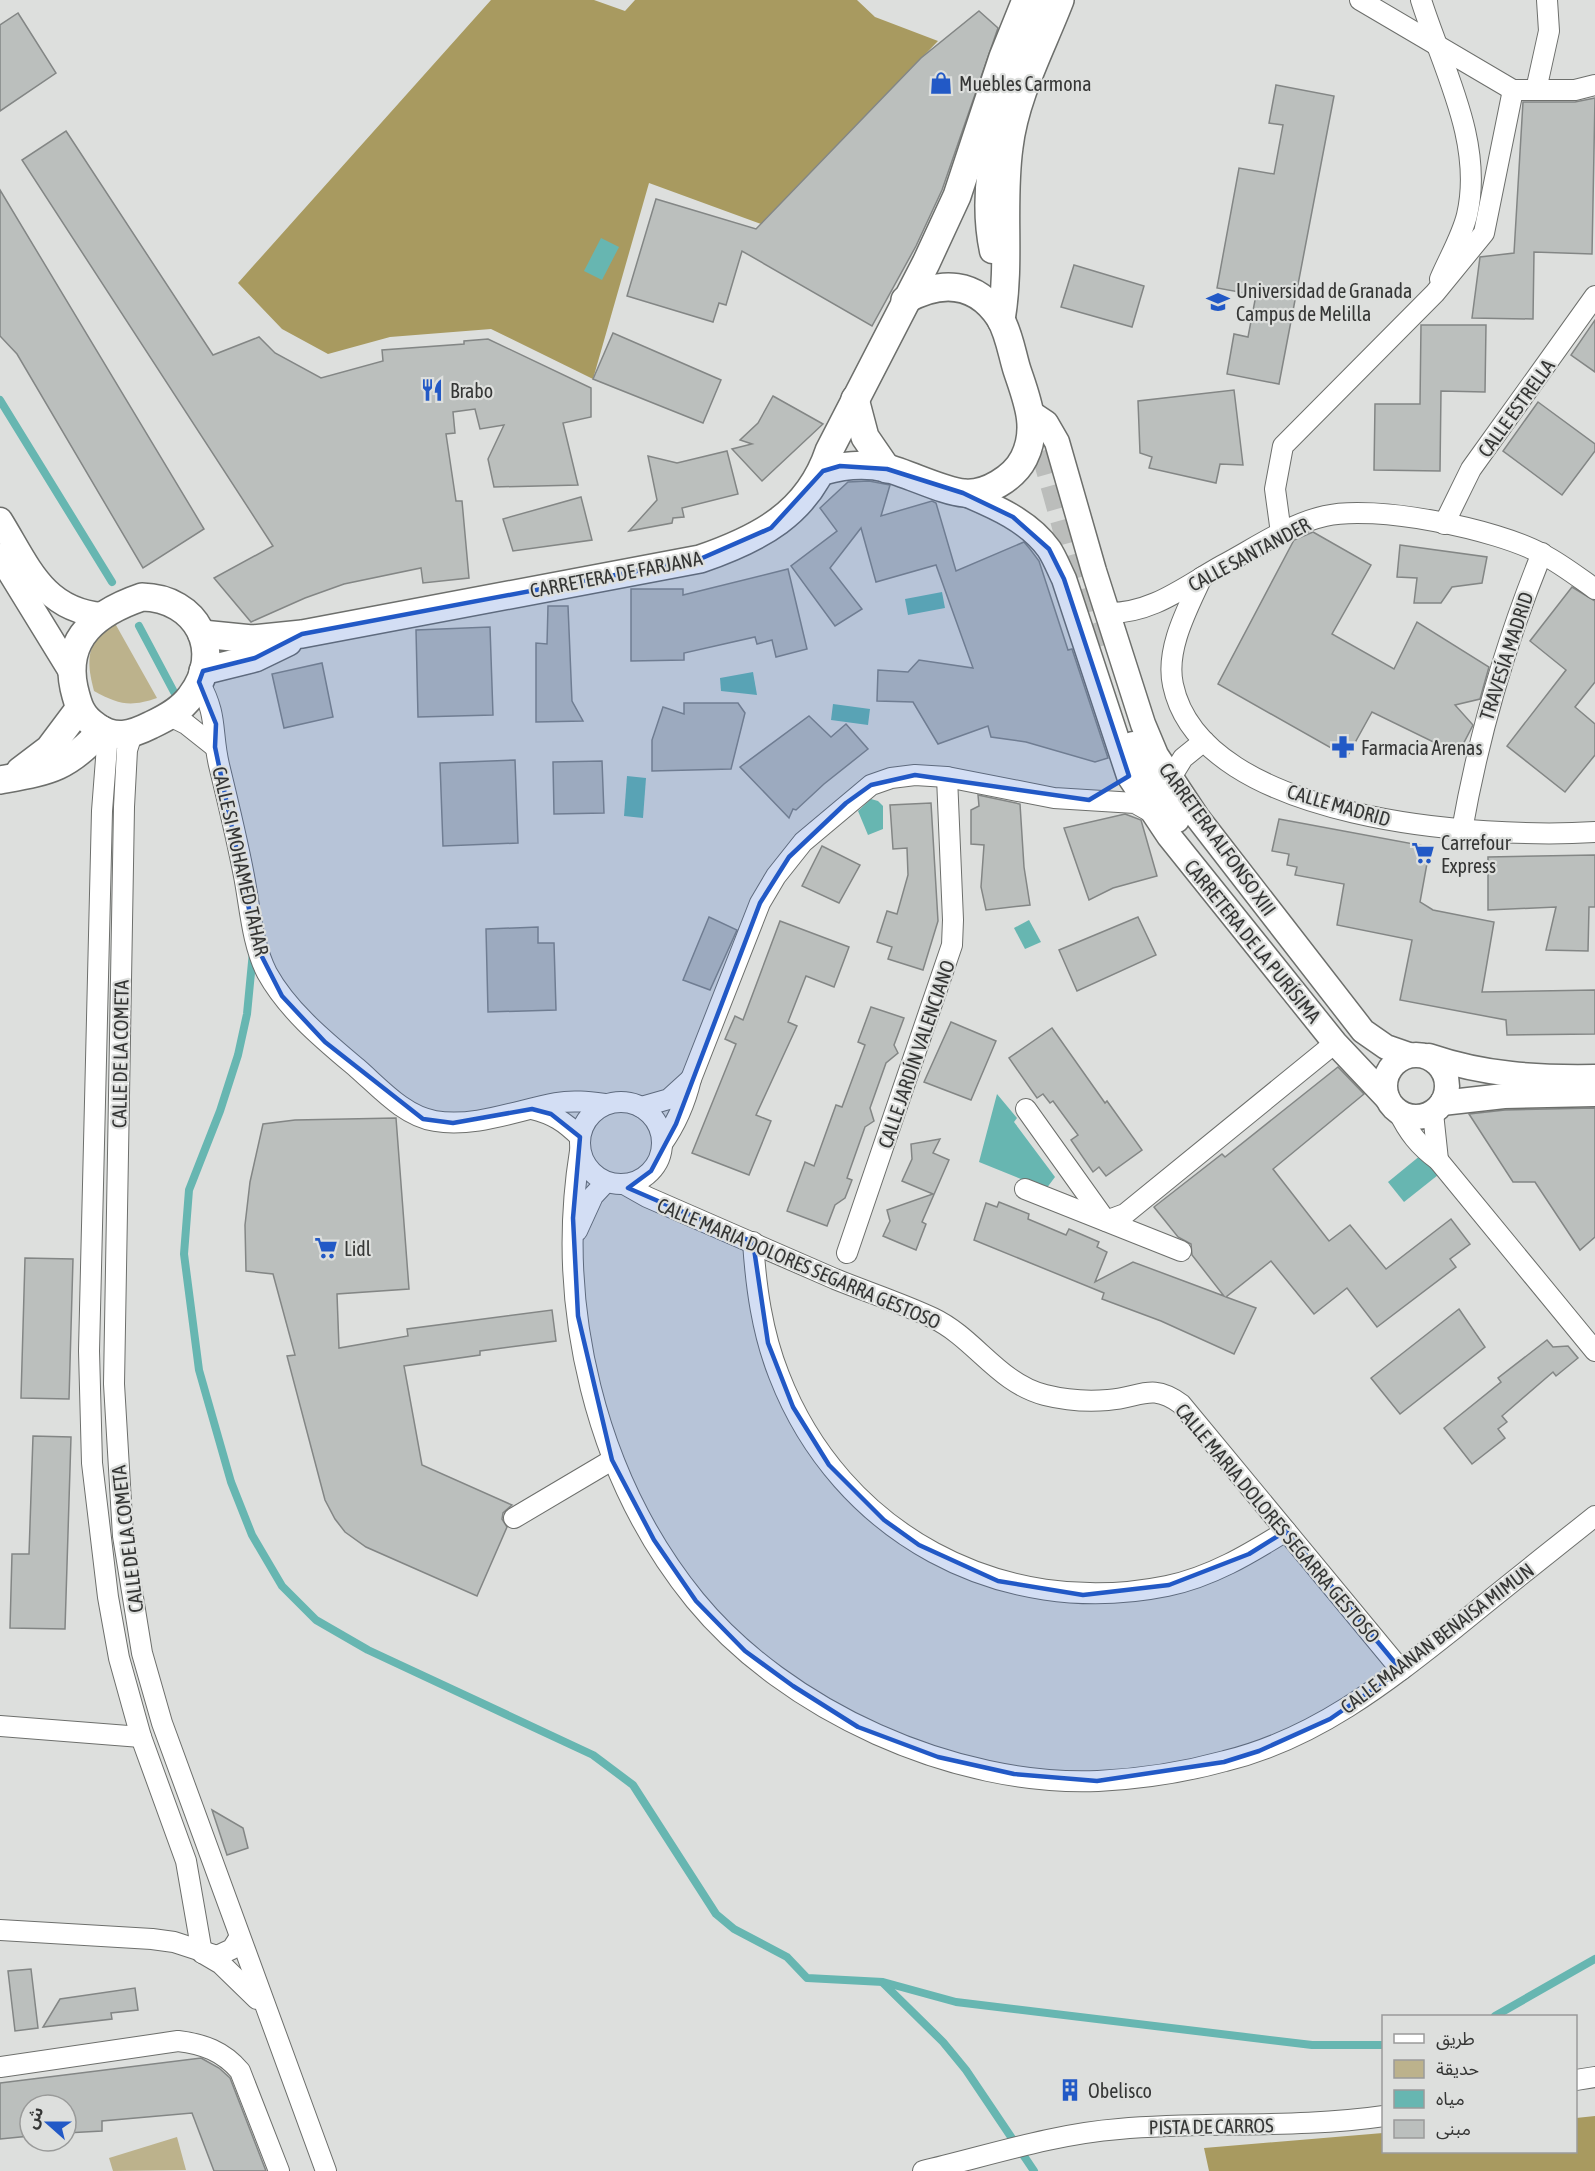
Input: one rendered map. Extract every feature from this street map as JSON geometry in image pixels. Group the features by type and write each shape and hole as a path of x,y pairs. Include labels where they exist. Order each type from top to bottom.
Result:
{"main road":[{"path":"887,469 865,437 855,399 926,263 967,169 999,67 1026,0"},
{"path":"1001,320 1007,275 1009,145 1025,87 1060,0"},
{"path":"823,471 851,465 887,469 963,494 987,489 1008,477 1023,459 1031,437 1031,413 1001,320 988,302 969,290 947,285 925,289 905,300"},
{"name":"CARRETERA DE FARJANA","path":"202,634 252,639 302,634 700,559 752,540 771,528 795,506 823,471 829,451 855,399"},
{"path":"4,779 36,775 61,765 114,732 170,716 192,696 201,676 205,659 202,634 194,619 182,607 160,597 142,597 102,615 87,628 75,646 70,670 79,709 114,732"},
{"name":"CARRETERA DE FARJANA","path":"201,676 255,658 302,634"},
{"path":"4,779 49,749 79,709"}],"street":[{"path":"992,251 987,205 995,143 1010,83 1043,0"},
{"path":"1360,0 1513,90 1575,90 1595,84"},
{"path":"1421,0 1459,105 1471,165 1467,215 1435,292"},
{"path":"1427,20 1433,0"},
{"path":"1536,90 1548,40 1547,0"},
{"path":"1281,533 1275,489 1283,446 1435,292 1484,234 1513,90"},
{"name":"CALLE ESTRELLA","path":"1444,524 1471,469 1595,296"},
{"name":"CARRETERA ALFONSO XIII","path":"1031,413 1046,423 1057,442 1107,613 1143,724 1170,779 1363,1031 1386,1047 1501,1075 1536,1078 1595,1077"},
{"name":"CARRETERA ALFONSO XIII","path":"963,494 1013,517 1049,549 1064,579 1129,776"},
{"name":"CALLE SANTANDER","path":"1107,613 1143,609 1165,600 1281,533 1325,515 1357,513 1397,516 1490,534 1542,554 1595,589"},
{"path":"0,520 38,581 51,596 64,607 83,613 102,615"},
{"name":"TRAVESÍA MADRID","path":"1462,830 1473,768 1500,663 1542,554"},
{"path":"0,556 70,670"},
{"name":"CALLE MADRID","path":"1202,577 1173,652 1172,684 1190,726 1232,767 1299,798 1408,825 1462,830 1562,834 1595,832"},
{"name":"CARRETERA ALFONSO XIII","path":"1103,669 1119,714 1148,774 1188,837 1390,1097"},
{"name":"CALLE SI MOHAMED TAHAR","path":"201,676 216,724 215,747 238,846 257,947 267,972 282,996 325,1042 399,1104 423,1119 453,1123 556,1103 581,1101 606,1104"},
{"name":"CALLE SI MOHAMED TAHAR","path":"170,716 202,734 215,747"},
{"name":"CALLE DE LA COMETA","path":"114,732 102,811 89,1384 92,1463 108,1597 119,1658 141,1737 186,1861 202,1953 221,1964 246,1986 269,2016"},
{"name":"CALLE DE LA COMETA","path":"114,732 127,750 124,807 114,1384 123,1536 142,1653 162,1723 326,2171"},
{"path":"1170,779 1183,758 1204,741"},
{"path":"662,1143 676,1124 685,1102 691,1079 760,903 789,857 846,803 871,785 891,778 915,775 947,777 1054,798 1135,803 1151,812"},
{"path":"1089,800 1129,776"},
{"name":"CARRETERA DE LA PURÍSIMA","path":"1129,776 1151,812 1335,1043 1390,1097 1407,1131 1421,1147 1438,1160 1595,1351"},
{"name":"CALLE JARDÍN VALENCIANO","path":"847,1253 952,945 947,777"},
{"path":"1106,1221 1125,1214 1335,1043"},
{"path":"1438,1160 1438,1108 1448,1086 1446,1077 1437,1061 1419,1055 1393,1064 1390,1097 1415,1117 1438,1108 1503,1096 1595,1094"},
{"path":"641,1107 669,1099 691,1079"},
{"path":"624,1102 641,1107 653,1116 660,1129 662,1143 659,1159 651,1171 639,1180 615,1183 589,1169 580,1144 585,1123 594,1112 606,1104 624,1102"},
{"name":"CALLE SI MOHAMED TAHAR","path":"532,1109 551,1114 567,1123 580,1144"},
{"path":"1026,1109 1106,1221"},
{"name":"CALLE MAANAN BENAISA MIMUN","path":"580,1144 575,1184 574,1280 583,1348 592,1393 612,1460 634,1506 696,1601 745,1651 793,1686 858,1727 938,1757 1014,1774 1097,1781 1224,1762 1259,1751 1330,1719 1373,1693 1595,1516"},
{"name":"CALLE MAANAN BENAISA MIMUN","path":"574,1251 584,1214 593,1196 615,1183"},
{"name":"CALLE MARIA DOLORES SEGARRA GESTOSO","path":"615,1183 934,1319 952,1330 1011,1380 1042,1394 1076,1401 1110,1400 1146,1392 1159,1392 1170,1396 1181,1404 1401,1670"},
{"path":"1025,1189 1180,1251"},
{"path":"753,1242 760,1309 768,1343 793,1407 829,1465 884,1520 919,1545 957,1566 998,1581 1040,1590 1083,1595 1126,1593 1169,1586 1210,1572 1240,1559 1286,1531"},
{"path":"514,1518 612,1460"},
{"path":"0,1726 141,1737"},
{"path":"0,1930 174,1942 202,1953 218,1956 226,1953 239,1938"},
{"path":"0,2067 178,2041 197,2043 230,2059 240,2071 279,2171"},
{"path":"1577,2080 1595,2077"},
{"name":"PISTA DE CARROS","path":"923,2171 1039,2144 1117,2129 1178,2125 1336,2123 1382,2116"}],"highlighted area":[{"path":"840,466 887,469 963,493 1013,517 1049,549 1064,579 1129,776 1089,800 915,775 871,785 846,803 789,857 760,903 676,1124 651,1171 628,1188 753,1242 768,1343 793,1407 829,1465 884,1520 919,1545 998,1581 1083,1595 1169,1585 1249,1554 1286,1531 1401,1670 1330,1719 1259,1751 1224,1762 1097,1781 1014,1774 938,1757 858,1727 793,1686 745,1651 696,1601 654,1540 612,1460 578,1316 573,1218 580,1137 551,1114 532,1109 453,1123 423,1119 325,1042 282,996 257,947 215,747 216,724 199,682 203,671 255,658 302,634 700,559 771,528 823,471"}],"green space":[{"path":"112,618 157,698 140,703 125,703 94,691 89,660 93,644"},
{"path":"177,2137 186,2170 113,2171 109,2158"}],"shaded area":[{"path":"491,0 594,0 625,11 635,0 857,0 875,17 938,41 761,224 649,183 593,379 491,329 390,337 328,354 282,329 238,283"},
{"path":"1595,2116 1595,2171 1209,2171 1204,2148 1382,2133 1382,2153 1577,2153 1577,2118"}],"water":[{"path":"601,238 619,247 602,280 584,271"},
{"path":"942,592 945,608 908,615 905,599"},
{"path":"753,672 757,695 721,691 720,678"},
{"path":"833,704 870,709 868,725 831,720"},
{"path":"627,776 646,778 643,818 624,816"},
{"path":"871,799 883,806 883,829 868,835 858,811"},
{"path":"1029,920 1041,942 1025,949 1014,928"},
{"path":"997,1094 1017,1118 1014,1122 1055,1177 1046,1189 979,1162"},
{"path":"1421,1155 1438,1175 1404,1202 1388,1182"}],"building":[{"path":"979,11 998,28 942,190 916,246 872,326 742,251 726,305 719,303 713,322 627,296 656,199 756,229 921,58"},
{"path":"18,13 56,73 0,111 0,25"},
{"path":"1276,85 1334,96 1279,384 1227,374 1234,334 1248,337 1256,295 1217,288 1239,168 1274,174 1283,125 1269,123"},
{"path":"1595,98 1592,254 1534,252 1533,319 1472,318 1480,257 1514,253 1523,102 1575,102"},
{"path":"66,131 213,355 259,337 275,353 321,378 383,361 382,350 464,344 464,341 488,339 591,388 591,417 563,423 578,485 494,487 488,459 504,425 480,429 475,409 453,412 455,433 446,434 456,501 462,501 469,578 423,583 421,568 344,584 251,622 214,578 273,546 22,160"},
{"path":"0,190 204,529 143,568 17,354 0,336"},
{"path":"1074,265 1144,286 1132,327 1061,307"},
{"path":"1595,320 1595,372 1571,355"},
{"path":"1421,325 1486,325 1485,392 1441,391 1440,471 1374,470 1375,404 1420,404"},
{"path":"613,333 721,380 703,423 593,379"},
{"path":"1234,390 1243,465 1220,464 1216,483 1149,468 1152,457 1140,453 1138,401"},
{"path":"773,396 823,424 762,481 732,449 752,444 740,440 758,423"},
{"path":"1538,402 1595,444 1595,451 1562,495 1503,451"},
{"path":"727,451 738,494 682,508 684,517 673,518 672,523 629,531 657,500 648,456 677,463"},
{"path":"869,481 890,485 881,516 932,501 936,503 956,571 1024,542 1039,561 1068,650 1072,649 1108,758 1095,762 1026,742 991,737 988,726 938,744 913,702 877,701 878,670 908,672 919,660 973,668 936,565 876,582 861,528 830,568 862,609 835,626 791,566 837,531 820,508 848,482"},
{"path":"581,497 592,540 513,551 503,519"},
{"path":"1313,532 1371,565 1332,634 1394,669 1417,622 1489,667 1480,699 1455,705 1473,725 1458,754 1372,712 1347,757 1218,684 1294,540"},
{"path":"1400,545 1487,557 1482,583 1452,587 1441,603 1414,603 1417,578 1397,577"},
{"path":"788,569 807,649 776,657 772,640 757,644 755,637 684,653 684,660 631,661 631,589 683,589 683,595"},
{"path":"1572,587 1595,601 1595,682 1575,707 1595,724 1595,755 1565,792 1507,746 1566,670 1530,641"},
{"path":"548,606 568,606 572,701 583,721 536,722 536,643 547,644"},
{"path":"490,627 493,715 418,717 416,630"},
{"path":"322,663 333,717 284,728 272,674"},
{"path":"684,703 738,703 745,713 731,769 652,771 652,740 663,707 684,714"},
{"path":"809,716 831,737 846,724 868,749 796,810 793,809 789,818 740,767"},
{"path":"515,760 518,843 443,846 440,763"},
{"path":"602,761 604,813 554,814 553,762"},
{"path":"978,795 1020,804 1024,867 1030,905 986,910 981,887 984,845 971,844 971,810 979,806"},
{"path":"931,803 938,921 923,970 888,959 892,947 877,942 887,911 897,914 908,875 907,848 893,849 890,805"},
{"path":"1125,814 1141,820 1157,876 1113,888 1089,900 1064,828"},
{"path":"1279,819 1430,847 1420,902 1433,910 1494,922 1482,992 1595,990 1595,1034 1507,1035 1506,1020 1400,1000 1412,940 1337,925 1344,884 1295,875 1297,867 1287,865 1289,854 1272,851"},
{"path":"822,846 860,865 839,903 802,886"},
{"path":"1595,855 1595,907 1589,907 1588,951 1546,950 1556,907 1488,910 1488,857"},
{"path":"709,917 737,930 710,990 683,980"},
{"path":"1138,917 1156,955 1077,991 1059,950"},
{"path":"780,921 849,947 834,987 806,976 788,1022 797,1026 756,1115 771,1121 749,1175 692,1153 736,1044 725,1039 735,1016 743,1020"},
{"path":"538,927 538,943 554,943 556,1010 488,1012 486,929"},
{"path":"871,1007 904,1018 894,1045 898,1053 886,1063 870,1108 874,1121 865,1127 847,1178 852,1180 845,1198 835,1205 827,1226 787,1211 805,1162 814,1166 836,1105 842,1107 865,1045 858,1042"},
{"path":"951,1022 996,1041 971,1100 924,1082"},
{"path":"1052,1028 1105,1103 1107,1101 1142,1150 1106,1176 1099,1167 1093,1172 1071,1140 1078,1135 1053,1101 1050,1103 1043,1094 1037,1098 1009,1058"},
{"path":"1338,1067 1364,1094 1273,1169 1329,1241 1350,1225 1386,1269 1451,1219 1470,1244 1450,1259 1456,1267 1377,1327 1347,1288 1314,1314 1271,1261 1226,1297 1256,1308 1234,1354 1161,1321 1102,1299 1104,1293 974,1240 986,1203 997,1207 999,1202 1029,1214 1028,1219 1066,1235 1069,1229 1099,1242 1097,1247 1107,1252 1095,1282 1133,1262 1224,1296 1192,1255 1191,1244 1178,1237 1154,1207 1222,1154 1225,1157"},
{"path":"1595,1108 1595,1237 1580,1250 1535,1182 1513,1182 1469,1114 1505,1110"},
{"path":"396,1118 409,1289 337,1294 339,1348 408,1336 407,1329 552,1310 556,1341 480,1351 480,1355 404,1366 422,1465 512,1505 503,1513 502,1519 507,1527 477,1596 366,1547 345,1532 335,1519 325,1500 287,1356 295,1355 273,1274 246,1271 245,1225 250,1182 263,1124 295,1120"},
{"path":"940,1139 933,1153 949,1160 922,1222 926,1224 916,1250 883,1236 890,1221 887,1210 933,1194 902,1181 912,1159 911,1144"},
{"path":"25,1258 73,1259 69,1399 21,1398"},
{"path":"1459,1309 1485,1347 1400,1414 1371,1378"},
{"path":"1547,1340 1553,1347 1568,1346 1578,1358 1556,1376 1553,1372 1502,1416 1507,1422 1498,1429 1505,1438 1472,1464 1444,1428 1501,1382 1498,1378"},
{"path":"33,1436 71,1437 65,1629 10,1628 12,1554 29,1554"},
{"path":"212,1810 243,1828 248,1848 227,1855"},
{"path":"31,1969 38,2028 15,2031 8,1971"},
{"path":"135,1988 138,2010 111,2013 112,2019 43,2027 60,1999"},
{"path":"201,2058 219,2068 230,2078 266,2171 214,2171 192,2113 102,2121 102,2131 78,2132 78,2093 18,2093 18,2137 0,2139 0,2083"}],"waterway":[{"path":"0,400 112,582"},
{"path":"139,626 174,692"},
{"path":"253,952 247,1014 238,1055 220,1111 189,1190 184,1254 199,1370 231,1482 252,1535 282,1586 316,1620 368,1650 593,1755 633,1785 716,1914 734,1929 787,1957 807,1978 883,1982 956,2002 1312,2045 1382,2045"},
{"path":"1497,2015 1595,1959"},
{"path":"883,1983 943,2042 966,2070 1034,2171"}],"tunnel":[{"path":"1033,416 1099,652"}],"place":[{"name":"Muebles Carmona","path":"941,83"},
{"name":"Universidad de Granada Campus de Melilla","path":"1218,302"},
{"name":"Brabo","path":"432,390"},
{"name":"Farmacia Arenas","path":"1343,747"},
{"name":"Carrefour Express","path":"1423,853"},
{"name":"Lidl","path":"326,1248"},
{"name":"Obelisco","path":"1070,2090"}]}
